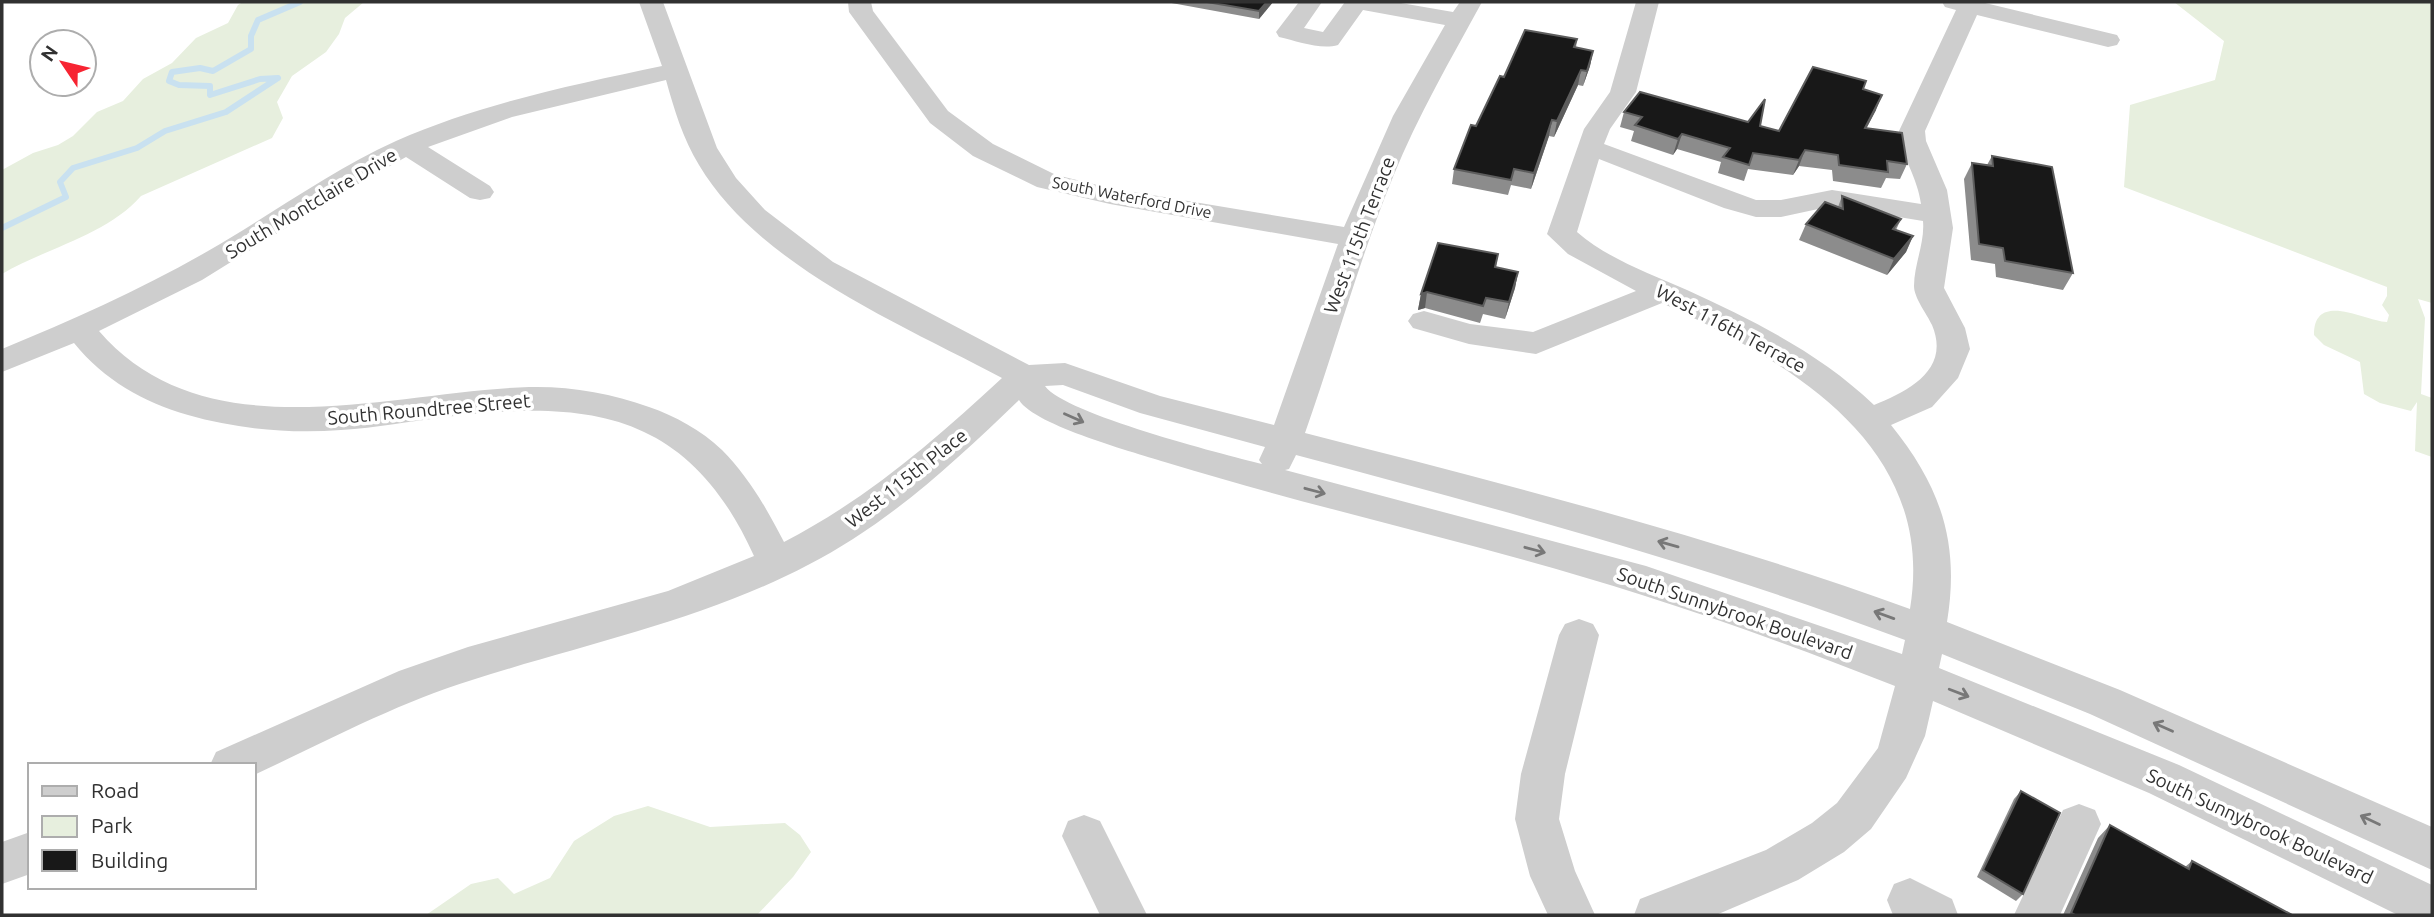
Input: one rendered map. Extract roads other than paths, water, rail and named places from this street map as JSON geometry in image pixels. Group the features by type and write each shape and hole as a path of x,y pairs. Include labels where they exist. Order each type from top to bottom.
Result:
{"street":[{"name":"South Sunnybrook Boulevard","path":"651,2 663,28 674,71 704,149 750,211 822,269 1024,376 1034,397 1079,421 1149,446 1646,581 1749,615 1917,677 2164,779 2432,908"},
{"name":"South Waterford Drive","path":"860,2 861,12 939,117 983,150 1026,171 1047,181 1110,196 1355,238"},
{"path":"1311,2 1288,32 1329,40 1357,2 1465,11"},
{"name":"West 116th Terrace","path":"1647,2 1623,92 1610,109 1589,148 1563,234 1578,248 1792,357 1845,397 1869,421 1892,451 1915,489 1927,523 1933,553 1933,596 1905,732 1890,765 1853,818 1805,855 1746,882 1657,915"},
{"path":"1869,421 1920,399 1946,370 1954,349 1949,328 1928,288 1938,236 1936,215 1933,190 1917,152 1912,131 1961,4 2108,40"},
{"name":"West 115th Terrace","path":"1269,479 1286,440 1355,238 1410,108 1465,11"},
{"name":"South Montclaire Drive","path":"2,361 79,329 217,259 341,181 407,146 531,103 674,71"},
{"path":"407,146 480,192"},
{"path":"1589,148 1622,156 1723,198 1761,210 1783,209 1800,202 1832,198 1936,215"},
{"path":"1424,321 1469,334 1536,343 1661,292"},
{"name":"South Roundtree Street","path":"79,329 97,352 139,385 202,408 251,416 299,421 356,417 506,398 578,401 638,415 680,436 708,459 745,505 776,563"},
{"path":"1024,376 1065,374 1152,405 1578,517 1709,556 1926,631 2105,702 2432,849"},
{"name":"West 115th Place","path":"776,563 839,530 895,491 945,451 1024,376"},
{"path":"234,763 413,683 468,664 676,604 776,563"},
{"path":"1573,915 1553,876 1537,819 1543,774 1579,635"},
{"path":"2037,915 2079,824"},
{"path":"1084,836 1124,915"},
{"path":"2,863 28,854"}],"waterway":[{"path":"2,228 66,197 60,182 73,168 137,148 165,131 226,112 278,78 260,79 210,95 210,86 179,85 169,81 172,72 200,68 213,71 251,49 251,36 258,20 300,2"}]}
